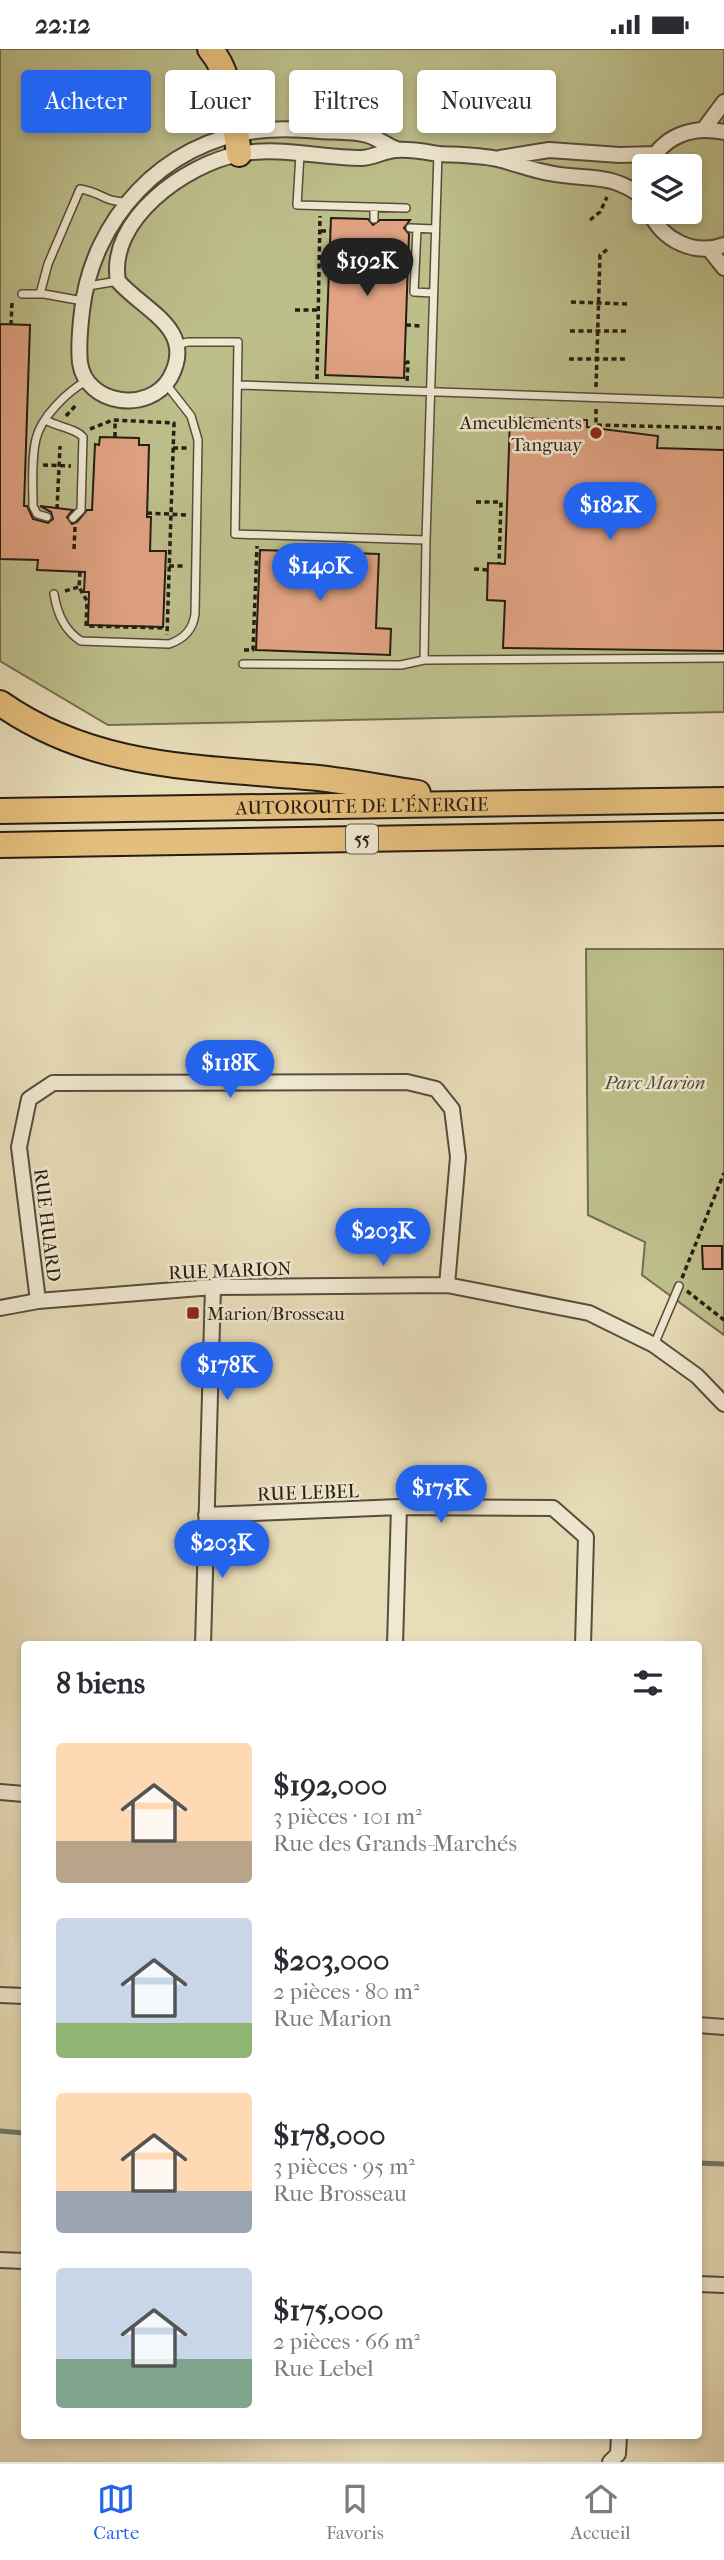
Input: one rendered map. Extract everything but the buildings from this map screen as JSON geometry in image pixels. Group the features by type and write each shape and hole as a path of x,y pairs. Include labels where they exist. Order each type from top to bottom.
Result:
{"highway":[{"path":"210,49 224,73 238,144"},
{"path":"0,703 41,729 63,739 125,757 185,767 310,777 488,804"},
{"name":"AUTOROUTE DE L'ÉNERGIE","path":"0,811 724,800"},
{"name":"AUTOROUTE DE L'ÉNERGIE","path":"0,845 724,833"}],"street":[{"path":"704,129 724,103"},
{"path":"396,149 364,158 300,154 238,144 206,144 175,160 127,202 97,250 84,294 80,358 86,381 104,395 125,401 143,399 166,384 174,367 176,346 166,323 133,297 118,281 120,248 141,213 166,189 238,144 288,129 367,135 396,149 496,159 550,174 610,179 632,190"},
{"path":"658,154 677,136 704,129 724,132"},
{"path":"496,159 549,150 632,157"},
{"path":"657,224 669,238 684,245 709,249 724,245"},
{"path":"709,249 724,268"},
{"name":"RUE HUARD","path":"38,1301 19,1147 29,1099 53,1083 407,1082 436,1089 452,1109 458,1157 447,1285"},
{"name":"RUE MARION","path":"0,1308 38,1301 213,1287 447,1285 589,1313 654,1345 697,1376 724,1404"},
{"path":"203,1641 213,1287"},
{"path":"395,1641 399,1507"},
{"name":"RUE LEBEL","path":"206,1515 399,1507 552,1508 586,1537 583,1641"},
{"path":"0,1792 21,1794"},
{"path":"0,1995 21,1996"},
{"path":"702,2025 724,2027"},
{"path":"0,2260 21,2261"},
{"path":"702,2284 724,2285"},
{"path":"610,2462 618,2454 619,2439"}],"lane":[{"path":"424,660 438,153"},
{"path":"300,154 298,205 406,208"},
{"path":"40,294 48,264 80,189 95,192 114,203 127,202 141,213"},
{"path":"374,207 374,219"},
{"path":"433,293 414,292 414,229 435,229"},
{"path":"22,294 84,294 118,281"},
{"path":"176,346 188,342 238,342 235,534 426,540"},
{"path":"47,517 37,514 33,506 35,443 46,420 73,389 86,381"},
{"path":"54,594 62,619 71,633 81,641 169,643 179,640 190,629 195,614 198,440 196,427 188,411 166,384"},
{"path":"239,385 724,402"},
{"path":"46,420 57,427 79,432 83,437 81,510 74,522"},
{"path":"243,664 401,665 424,660 724,658"},
{"path":"654,1345 679,1286"}],"path":[{"path":"590,220 600,212 605,198 609,196"},
{"path":"313,216 321,216 317,378"},
{"path":"321,231 330,231"},
{"path":"596,389 600,255 609,248"},
{"path":"319,292 328,293"},
{"path":"571,302 629,304"},
{"path":"11,324 12,304"},
{"path":"295,310 318,310"},
{"path":"406,325 421,326"},
{"path":"570,331 628,331"},
{"path":"569,359 627,359"},
{"path":"405,362 408,362 407,381"},
{"path":"594,409 597,409 596,426 724,428"},
{"path":"80,572 79,587 87,601 86,626 167,630 174,423 115,421 92,428"},
{"path":"115,421 115,437"},
{"path":"57,509 60,446"},
{"path":"476,502 501,502 499,564"},
{"path":"147,513 170,514"},
{"path":"74,522 74,549"},
{"path":"244,650 253,650 257,545 269,545"},
{"path":"169,566 185,566"},
{"path":"474,569 488,570"},
{"path":"724,1173 679,1286 724,1320"}],"green space":[{"path":"0,49 724,49 724,712 108,725 0,661"},
{"name":"Parc Marion","path":"586,949 724,949 724,1335 642,1275 645,1242 588,1215"}],"waterway":[{"path":"0,2131 21,2133"},
{"path":"702,2163 724,2164"}],"place":[{"name":"Ameublements Tanguay","path":"596,433"},
{"name":"Marion/Brosseau","path":"193,1313"}]}
